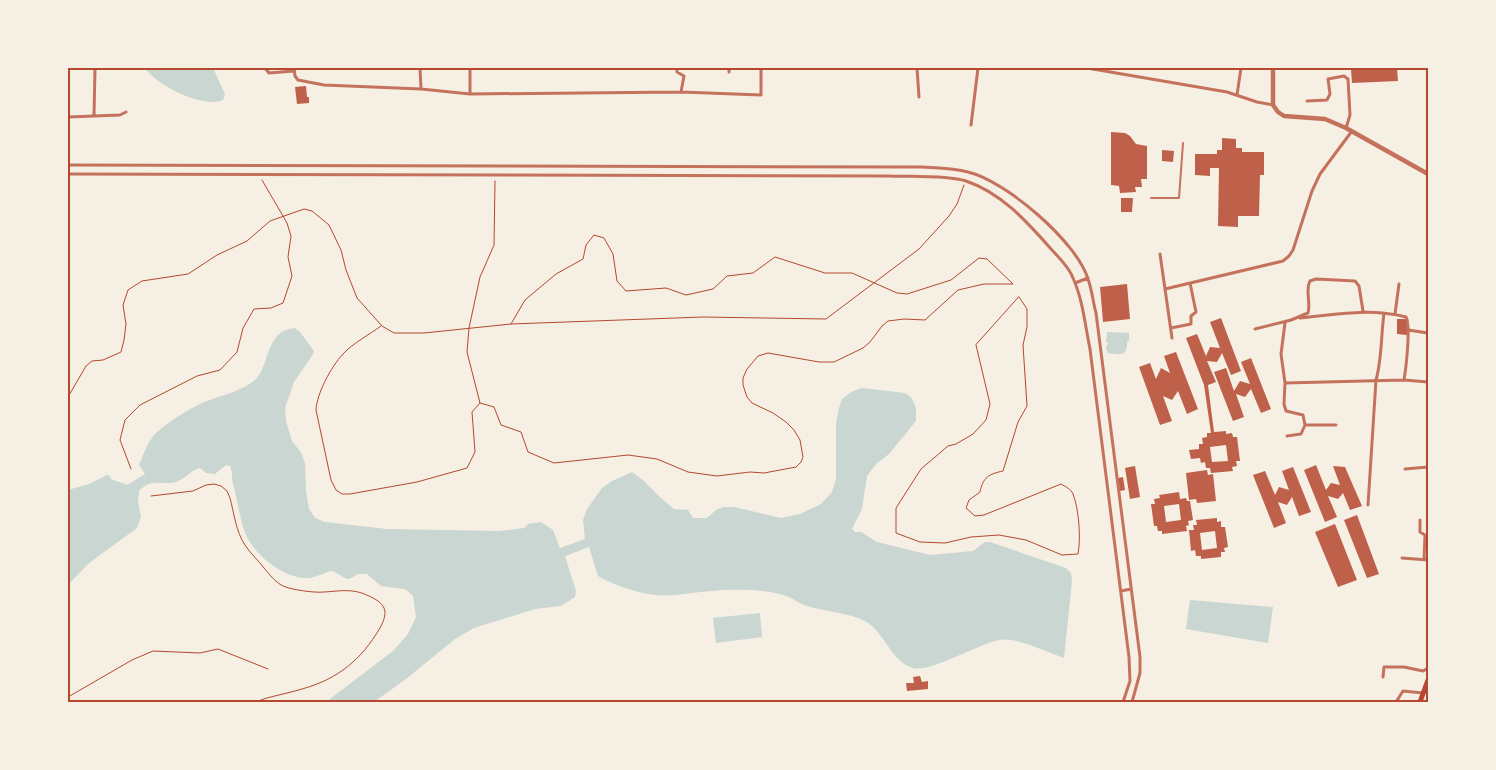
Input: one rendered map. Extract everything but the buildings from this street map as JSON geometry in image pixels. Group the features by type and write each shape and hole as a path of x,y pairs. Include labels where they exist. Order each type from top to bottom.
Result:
{"main road":[{"path":"1420,702 1428,680"}],"street":[{"path":"94,116 95,68"},
{"path":"265,68 269,73 294,69 298,80 324,85 421,89 470,94 682,92 761,96 761,68"},
{"path":"420,68 421,89"},
{"path":"470,68 470,94"},
{"path":"677,68 677,72 684,76 682,92"},
{"path":"918,68 919,97"},
{"path":"971,125 978,68"},
{"path":"1087,68 1227,92 1273,105"},
{"path":"1237,95 1241,68"},
{"path":"1273,68 1273,105 1278,112 1284,116 1325,119 1352,131 1428,174"},
{"path":"1307,101 1327,100 1330,94 1328,79 1346,77 1348,79 1350,115 1346,128"},
{"path":"68,117 120,115 126,112"},
{"path":"1165,289 1283,261 1289,256 1293,250 1312,191 1326,166 1352,131"},
{"path":"68,165 947,168 970,172 992,182 1016,197 1045,221 1077,256 1088,278 1096,313 1140,656 1140,674 1132,702"},
{"path":"68,174 890,176 965,181 986,190 1009,206 1036,232 1069,269 1082,302 1090,348 1130,681 1123,702"},
{"path":"1160,254 1172,338"},
{"path":"1075,283 1088,278"},
{"path":"1300,318 1308,313 1310,306 1308,285 1310,281 1316,278 1355,281 1364,312"},
{"path":"1170,328 1190,324 1191,316 1196,312 1190,284"},
{"path":"1395,314 1399,284"},
{"path":"1255,329 1300,318 1364,312 1395,314 1406,317 1408,320 1408,330 1404,380"},
{"path":"1368,505 1376,380 1379,368 1384,313"},
{"path":"1284,322 1281,354 1284,404 1286,411 1303,415 1305,425 1301,434 1287,436"},
{"path":"1408,330 1428,333"},
{"path":"1284,383 1376,380 1428,382"},
{"path":"1305,425 1336,425"},
{"path":"1405,470 1428,467"},
{"path":"1420,520 1420,532 1425,535 1424,560"},
{"path":"1402,558 1428,560"},
{"path":"1120,591 1131,589"},
{"path":"1384,677 1384,667 1404,667 1423,671 1428,668"},
{"path":"1396,702 1403,691 1424,693"}],"lane":[{"path":"1151,198 1179,198 1183,143"}],"path":[{"path":"130,469 120,440 125,420 140,405 197,376 220,370 237,352 243,328 254,309 271,308 283,303 292,276 288,258 291,236 288,223 258,174"},
{"path":"480,403 467,352 469,328 480,278 494,245 495,174"},
{"path":"68,398 74,384 92,360 103,360 121,352 126,324 123,305 128,290 142,281 188,274 217,255 247,241 270,222 304,209 312,211 329,225 341,250 346,270 357,298 382,326 394,333 424,333 511,324 703,317 826,319 919,249 943,223 956,204 965,181"},
{"path":"480,403 494,407 501,424 520,432 528,452 554,464 628,455 657,460 688,472 717,476 750,472 764,473 796,467 803,457 800,440 794,430 773,413 752,403 746,397 743,378 747,369 758,356 768,352 819,362 834,362 863,348 888,321 904,319 926,320 958,290 984,284 1013,284 987,259 980,258 951,280 906,294 897,293 852,273 825,272 775,257 753,273 727,276 713,289 686,295 666,288 626,291 617,281 613,254 604,238 594,235 586,245 583,259 556,274 524,300 511,324"},
{"path":"1019,297 1026,309 1027,327 1023,345 1027,406 1018,422 1003,471 989,474 982,482 980,492 969,500 966,508 975,516 984,515 1061,484 1073,494 1079,528 1078,554 1062,555 1026,540 999,535 971,536 945,543 920,542 896,533 896,508 921,469 948,446 956,444 973,434 986,420 990,404 976,345 1019,297"},
{"path":"382,326 342,354 316,400 316,410 323,444 336,490 342,494 350,494 395,486 466,468 475,452 472,412 480,403"},
{"path":"151,496 192,491 206,485 214,484 221,486 227,491 230,498 244,544 275,580 284,586 323,592 354,590 381,603 385,610 386,614 382,624 369,647 342,672 304,689 255,702"},
{"path":"68,697 132,660 152,651 200,653 218,649 268,669"}],"shaded area":[{"path":"145,68 213,68 225,94 223,100 214,102 204,101 181,94 159,81"},
{"path":"295,328 314,351 294,382 285,408 286,421 292,441 302,454 305,464 309,509 315,518 325,522 387,529 499,531 524,528 528,524 541,522 553,530 560,548 585,539 583,520 587,509 602,488 632,472 674,509 688,510 693,518 707,518 716,510 724,507 734,507 781,518 800,514 821,504 832,492 836,479 836,423 842,399 851,392 862,388 905,393 911,397 916,408 916,421 889,454 876,464 867,476 862,509 852,529 877,542 930,555 973,551 985,542 990,542 1066,568 1071,573 1072,581 1064,658 1023,643 999,640 931,666 913,668 899,660 872,626 858,618 807,606 775,593 729,590 676,595 648,594 598,576 589,547 565,556 576,591 575,597 561,606 535,609 474,628 455,639 374,702 326,702 393,651 408,634 416,617 413,596 405,589 381,586 367,574 358,574 349,579 331,571 309,578 300,578 273,566 258,552 247,537 240,517 232,472 230,466 226,465 215,474 206,473 200,468 176,482 153,483 144,487 139,491 138,501 141,517 137,528 89,563 68,585 68,490 89,484 107,475 113,480 127,485 145,474 139,465 148,444 156,433 196,406 250,384 260,374 269,350 278,335 285,330"},
{"path":"1107,332 1129,333 1129,341 1127,341 1125,352 1120,354 1108,353 1106,348 1108,343 1106,342"},
{"path":"1190,600 1273,607 1268,643 1186,629"},
{"path":"760,613 762,637 716,643 713,618"}]}
